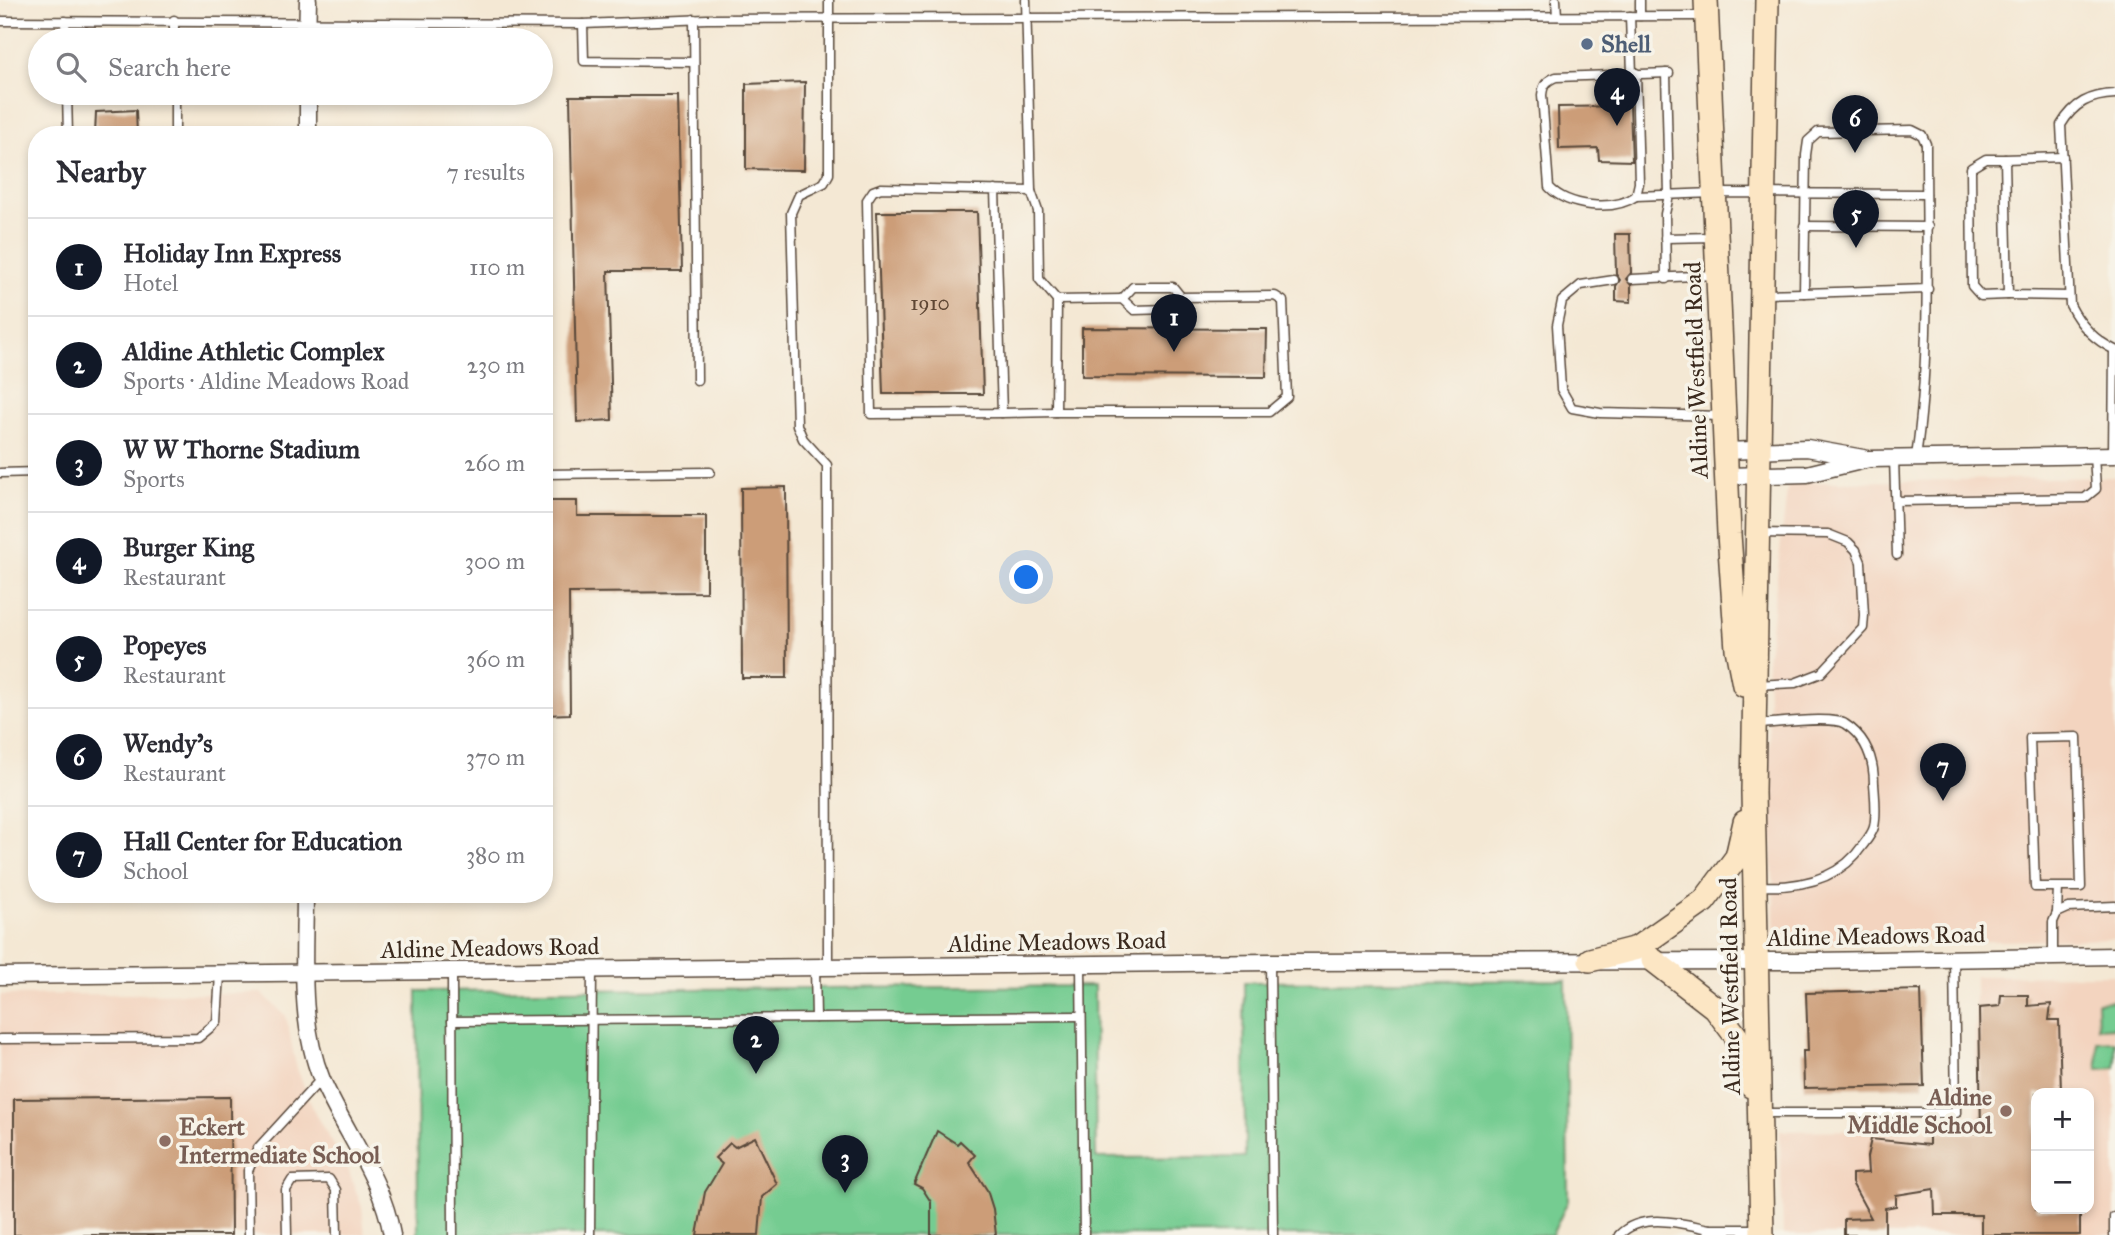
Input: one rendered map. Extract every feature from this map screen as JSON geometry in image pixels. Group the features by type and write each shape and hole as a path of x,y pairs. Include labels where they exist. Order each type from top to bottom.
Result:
{"main road":[{"name":"Aldine Westfield Road","path":"1762,1232 1753,792 1756,476 1767,0"},
{"name":"Aldine Westfield Road","path":"1706,8 1726,477 1737,649 1754,730"},
{"path":"1590,960 1637,948 1704,901 1737,857 1753,792"},
{"path":"1653,960 1715,1008 1736,1036 1759,1113"}],"street":[{"path":"307,28 308,0"},
{"path":"308,105 309,126"},
{"path":"1725,451 1807,448 1869,459"},
{"path":"1726,477 1807,474 1869,459 2114,455"},
{"path":"305,903 306,1017 322,1079 369,1167 388,1211 392,1235"},
{"name":"Aldine Meadows Road","path":"0,976 2115,956"}],"lane":[{"path":"816,1018 822,967 827,465 803,439 797,425 790,213 799,195 824,183 829,174 829,0"},
{"path":"1026,0 1031,191 1038,211 1039,279 1057,300 1056,412"},
{"path":"1556,0 1557,16"},
{"path":"1640,0 1640,16"},
{"path":"0,22 174,20 583,23 829,18 1640,16 1706,8"},
{"path":"1630,16 1639,183 1636,196"},
{"path":"694,19 697,380"},
{"path":"174,20 174,28"},
{"path":"65,21 65,28"},
{"path":"583,23 584,61 694,62"},
{"path":"1666,279 1665,214 1669,195 1667,73 1556,77 1548,80 1542,95 1549,187 1570,202 1628,202 1636,196 1669,195 1714,192 1805,195 1926,194"},
{"path":"2114,455 2114,350 2094,338 2077,319 2069,296 2061,125 2070,110 2084,99 2115,94"},
{"path":"67,105 68,126"},
{"path":"175,105 175,126"},
{"path":"1804,293 1808,141 1818,132 1912,130 1922,135 1926,144 1928,289 1925,395 1916,457"},
{"path":"2063,157 1986,159 1971,168 1972,286 1980,296 2069,296"},
{"path":"2005,159 2008,295"},
{"path":"1031,191 881,188 873,191 867,200 865,222 871,414 1269,412 1287,397 1283,300 1275,296 1181,297 1169,309 1134,310 1122,299 1057,300"},
{"path":"995,190 1002,413"},
{"path":"1804,226 1928,227"},
{"path":"1665,238 1716,237"},
{"path":"1632,279 1718,275"},
{"path":"1614,280 1580,285 1562,300 1557,326 1561,389 1572,408 1600,413 1724,416"},
{"path":"1122,299 1133,287 1173,287 1181,297"},
{"path":"1760,294 1928,289"},
{"path":"1896,501 2085,498 2096,489 2094,455"},
{"path":"1894,458 1897,555"},
{"path":"0,473 28,472"},
{"path":"553,474 710,472"},
{"path":"1754,685 1795,683 1821,673 1863,628 1864,615 1861,562 1848,542 1828,534 1755,534"},
{"path":"1754,730 1832,721 1845,724 1863,741 1872,757 1875,814 1873,830 1860,850 1842,867 1822,878 1800,885 1755,886"},
{"path":"2077,737 2081,887 2058,887 2035,887 2029,738 2077,737"},
{"path":"2053,956 2053,922 2057,913 2058,887"},
{"path":"2057,913 2068,908 2115,906"},
{"path":"1759,1113 1956,1112 1954,956"},
{"path":"1270,962 1273,1235"},
{"path":"1081,965 1084,1235"},
{"path":"590,1235 592,970"},
{"path":"452,971 453,1235"},
{"path":"0,1039 198,1038 217,1022 220,974"},
{"path":"452,1021 1081,1016"},
{"path":"249,1235 248,1171 258,1148 322,1079"},
{"path":"287,1235 286,1190 292,1180 329,1179 336,1189 337,1235"},
{"path":"2114,1217 2114,1235"},
{"path":"1619,1235 1632,1224 1641,1222 1678,1223 1708,1232 1762,1232"}],"shaded area":[{"path":"2115,477 2115,939 1775,945 1767,663 1788,483"},
{"name":"Aldine Middle School","path":"2115,975 2115,1235 1783,1235 1780,1131 1976,1129 1975,976"},
{"name":"Eckert Intermediate School","path":"261,993 286,1016 296,1066 315,1114 347,1167 362,1207 365,1235 0,1235 0,995"}],"green space":[{"path":"1566,980 1568,1201 1552,1235 418,1235 417,991 1094,986 1096,1158 1245,1157 1244,982"},
{"path":"2115,1001 2115,1027 2098,1028 2097,1002"},
{"path":"2115,1041 2115,1068 2098,1069 2097,1042"}],"building":[{"path":"805,82 804,170 746,169 746,84"},
{"path":"570,96 678,96 682,271 608,271 612,420 577,422"},
{"path":"1630,106 1632,161 1599,160 1598,148 1559,149 1558,107"},
{"path":"136,110 137,126 95,126 96,112"},
{"path":"877,212 977,212 983,394 883,394"},
{"path":"1615,234 1630,234 1631,273 1626,279 1631,285 1631,302 1616,301 1616,286 1620,280 1616,274"},
{"path":"1082,328 1267,329 1266,377 1082,376"},
{"path":"786,487 787,678 742,678 741,488"},
{"path":"553,501 577,501 577,516 706,516 706,592 569,593 570,714 553,715"},
{"path":"1921,990 1924,1086 1804,1088 1803,1051 1808,1051 1806,993"},
{"path":"2001,995 2028,995 2028,1006 2051,1004 2049,1020 2059,1020 2061,1088 2031,1088 2031,1214 2080,1214 2080,1235 1981,1235 1981,1215 1935,1215 1934,1189 1896,1195 1896,1206 1885,1208 1885,1235 1844,1235 1844,1219 1871,1218 1852,1183 1852,1174 1868,1173 1867,1157 1871,1139 1929,1145 1929,1133 1981,1133 1979,1008 2000,1006"},
{"path":"230,1097 231,1235 14,1235 14,1099"},
{"path":"937,1131 957,1144 960,1141 975,1155 969,1162 987,1190 993,1209 996,1235 931,1235 931,1202 922,1188 914,1184"},
{"path":"755,1137 777,1184 762,1197 759,1235 697,1235 705,1192 722,1164 715,1158 730,1143 735,1147"}],"place":[{"name":"Shell","path":"1587,44"},
{"name":"Burger King","path":"1617,126"},
{"name":"Wendy's","path":"1855,153"},
{"name":"Popeyes","path":"1856,248"},
{"name":"Holiday Inn Express","path":"1174,352"},
{"name":"Hall Center for Education","path":"1943,801"},
{"name":"Aldine Athletic Complex","path":"756,1074"},
{"name":"Aldine Middle School","path":"2006,1111"},
{"name":"Eckert Intermediate School","path":"165,1141"},
{"name":"W W Thorne Stadium","path":"845,1193"}]}
